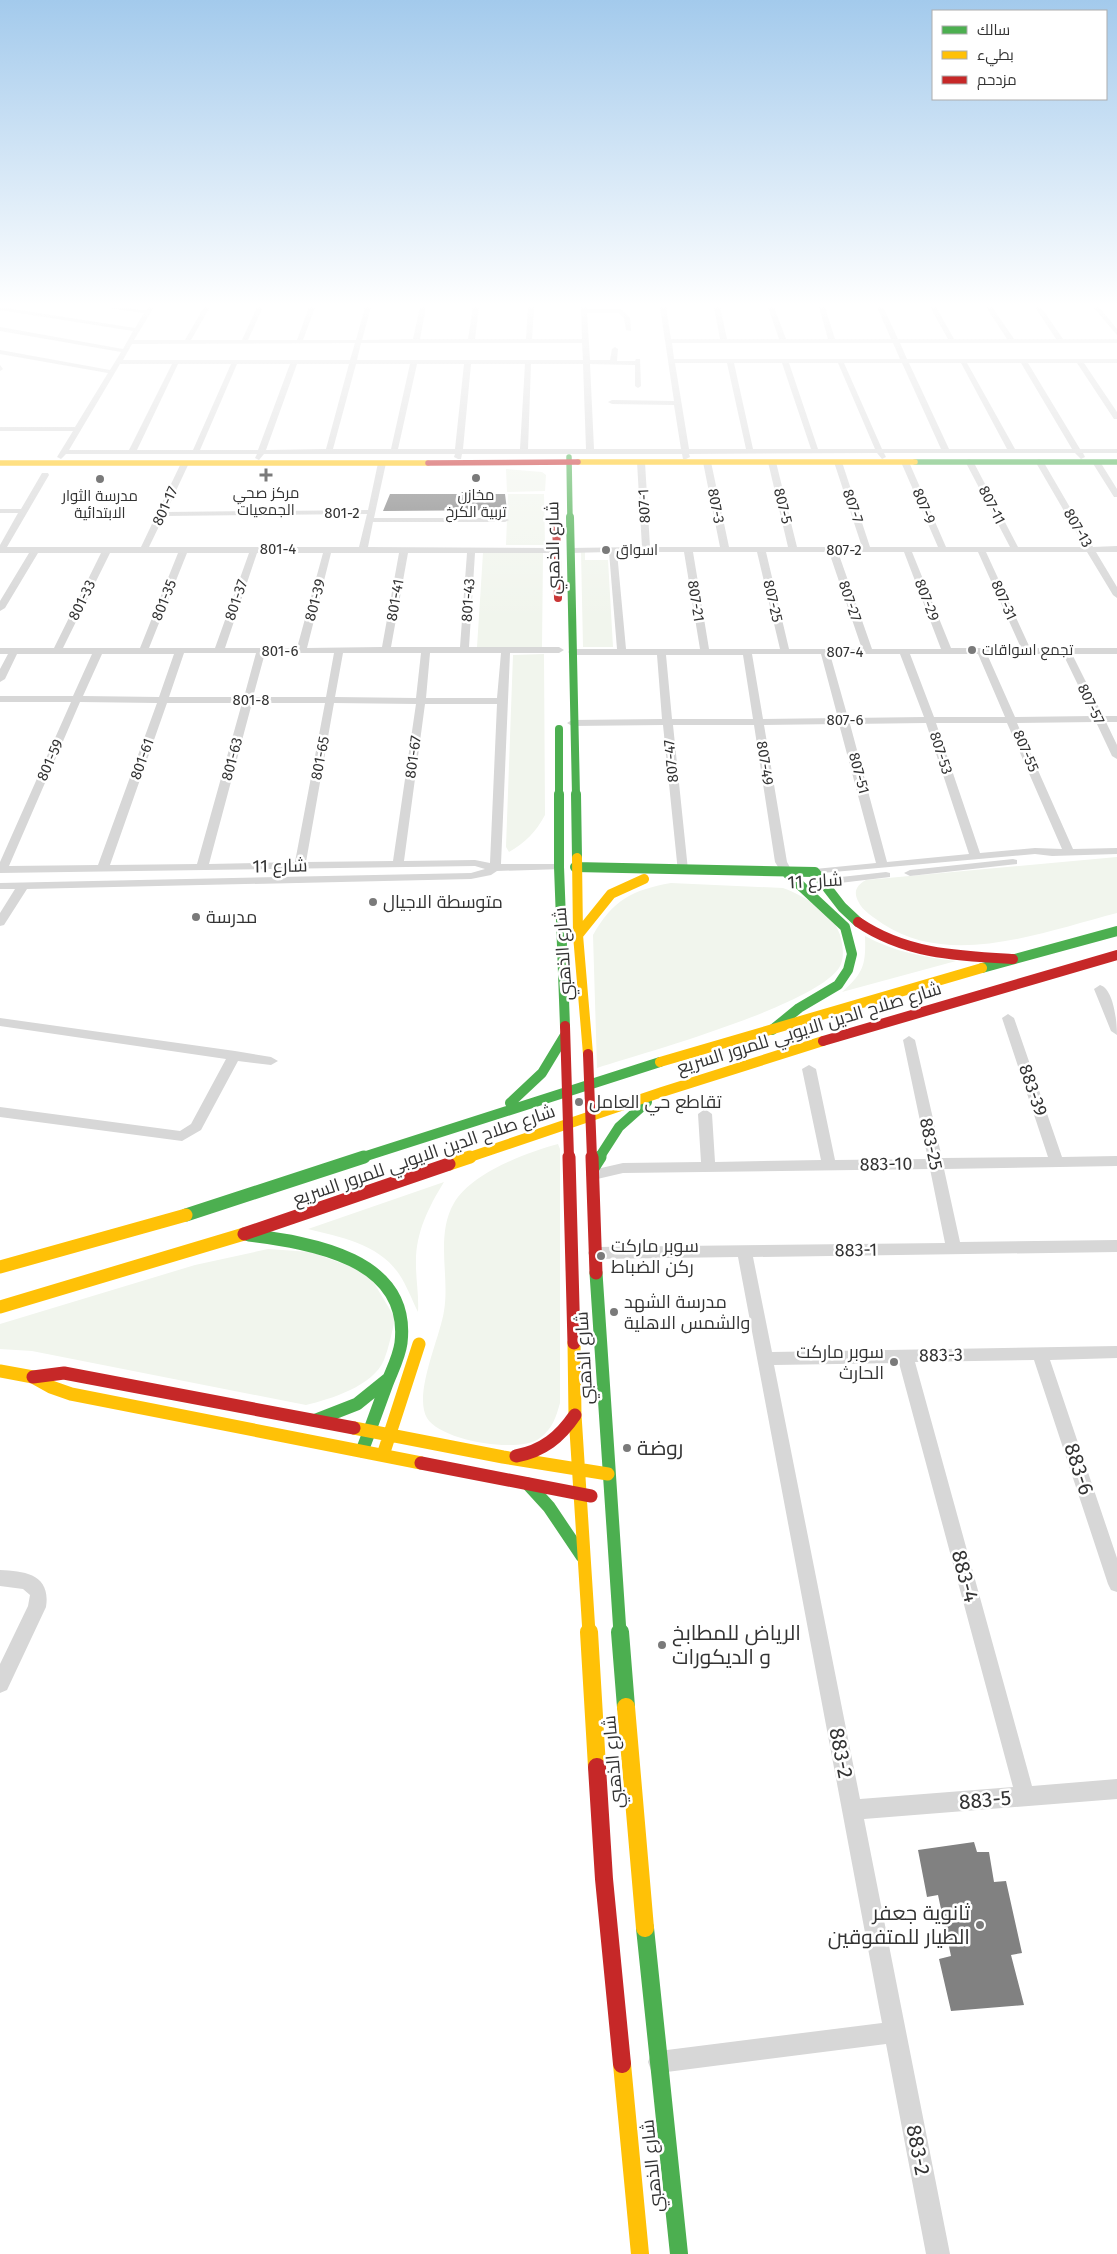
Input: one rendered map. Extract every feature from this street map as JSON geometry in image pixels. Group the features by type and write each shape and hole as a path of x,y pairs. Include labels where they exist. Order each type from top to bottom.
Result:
{"street":[{"path":"62,455 88,412"},
{"path":"132,452 151,412"},
{"path":"196,452 213,412"},
{"path":"260,454 275,412"},
{"path":"328,452 339,412"},
{"path":"394,452 403,412"},
{"path":"459,454 463,412"},
{"path":"524,457 526,412"},
{"path":"588,412 590,451"},
{"path":"679,412 686,454"},
{"path":"741,412 750,451"},
{"path":"803,412 816,451"},
{"path":"863,412 881,454"},
{"path":"928,412 946,451"},
{"path":"991,412 1012,451"},
{"path":"1054,412 1080,454"},
{"path":"0,429 78,430"},
{"path":"1,462 382,463 524,457 590,451 686,454 1080,454 1117,451"},
{"path":"1,462 62,455 132,452 260,454 394,452 524,457 560,464 750,451 816,451 881,454 946,451 1012,451 1117,457"},
{"path":"62,455 459,454 560,464 641,462 1117,462"},
{"name":"807-11","path":"969,461 1014,549"},
{"name":"807-13","path":"1040,461 1117,596"},
{"name":"807-1","path":"641,462 646,550"},
{"name":"807-3","path":"707,462 725,550"},
{"name":"807-5","path":"772,462 793,550"},
{"name":"807-7","path":"838,462 868,550"},
{"name":"807-9","path":"905,462 943,550"},
{"path":"1096,462 1117,495"},
{"name":"801-17","path":"144,550 185,463"},
{"path":"363,549 382,463"},
{"name":"شارع الذهبي","path":"560,464 570,550 573,652 572,723 578,935 590,1083 595,1253 608,1474 640,1884 679,2254"},
{"path":"0,550 45,475"},
{"name":"شارع الذهبي","path":"556,503 558,614"},
{"path":"0,511 24,511"},
{"name":"801-2","path":"161,514 371,516 504,520"},
{"name":"801-37","path":"219,651 254,549"},
{"name":"801-39","path":"302,651 328,549"},
{"name":"801-41","path":"386,650 404,549"},
{"name":"801-43","path":"464,650 471,549"},
{"name":"807-31","path":"981,549 1027,651"},
{"name":"807-2","path":"570,550 1117,549"},
{"name":"801-4","path":"0,550 556,550"},
{"path":"0,608 35,550"},
{"name":"801-33","path":"57,651 107,550"},
{"name":"801-35","path":"143,651 184,550"},
{"path":"613,550 622,652"},
{"name":"807-21","path":"688,550 704,652"},
{"name":"807-25","path":"760,550 785,652"},
{"name":"807-27","path":"832,550 868,652"},
{"name":"807-29","path":"908,550 948,651"},
{"name":"801-65","path":"300,866 339,650"},
{"name":"801-67","path":"398,864 421,700 426,650"},
{"path":"0,886 471,876 487,874 495,868 506,650"},
{"name":"801-6","path":"0,651 559,650"},
{"path":"0,679 14,651"},
{"name":"801-59","path":"1,870 98,651"},
{"name":"801-61","path":"103,868 180,651"},
{"name":"801-63","path":"202,867 260,651"},
{"name":"807-53","path":"904,651 930,720 975,856"},
{"name":"807-55","path":"981,651 1013,720 1069,852"},
{"name":"807-57","path":"1066,651 1117,756"},
{"name":"807-4","path":"573,652 1117,651"},
{"name":"807-47","path":"661,652 682,870"},
{"name":"807-49","path":"747,652 781,862 787,873"},
{"name":"807-51","path":"825,652 845,720 883,866"},
{"name":"801-8","path":"0,699 502,700"},
{"name":"شارع الذهبي","path":"559,718 559,867 569,1124 575,1415 604,1879 640,2254"},
{"name":"807-6","path":"572,723 759,720 1117,720"},
{"name":"شارع 11","path":"576,872 682,870 815,872 1036,851 1052,853 1117,851"},
{"name":"شارع 11","path":"576,872 644,879 823,882 1037,860 1052,853"},
{"name":"شارع 11","path":"1,870 475,863 495,868 559,867"},
{"path":"50,885 56,870"},
{"path":"815,872 852,917 868,930 893,942 935,954 1013,959"},
{"path":"772,1030 794,1012 826,994 843,980 848,972 853,955 851,940 844,927 795,883 787,873"},
{"path":"578,935 599,905 607,897 630,883 644,879"},
{"path":"0,922 23,886"},
{"name":"شارع صلاح الدين الايوبي للمرور السريع","path":"0,1267 197,1212 590,1083 1013,959 1117,931"},
{"name":"شارع صلاح الدين الايوبي للمرور السريع","path":"0,1306 243,1234 662,1092 841,1035 1117,955"},
{"path":"1100,988 1117,1031"},
{"name":"883-39","path":"1008,1018 1057,1162"},
{"path":"1,1024 271,1061"},
{"path":"486,1116 510,1103 530,1088 558,1054 565,1035"},
{"name":"883-25","path":"909,1040 954,1248"},
{"path":"0,1112 182,1136 196,1127 235,1055"},
{"path":"809,1069 829,1165"},
{"path":"593,1171 619,1127 639,1108 662,1092"},
{"path":"705,1114 708,1167"},
{"name":"883-10","path":"593,1171 623,1168 1117,1161"},
{"path":"243,1234 291,1240 358,1260 380,1277 396,1300 402,1320 399,1350 362,1451"},
{"name":"883-1","path":"595,1253 1117,1246"},
{"name":"883-2","path":"744,1251 938,2254"},
{"path":"383,1455 419,1344"},
{"name":"883-3","path":"765,1359 1117,1352"},
{"name":"883-6","path":"1040,1354 1117,1584"},
{"name":"883-4","path":"905,1356 1025,1796"},
{"path":"0,1371 33,1377 51,1387 71,1394 610,1499"},
{"path":"33,1377 73,1374 316,1420 389,1436 608,1474"},
{"path":"316,1420 357,1404 389,1378"},
{"path":"502,1457 520,1456 537,1451 552,1443 565,1433 575,1415"},
{"path":"528,1484 568,1532 584,1559"},
{"path":"0,1578 28,1581 37,1588 40,1594 37,1606 0,1684"},
{"name":"883-5","path":"852,1810 1117,1789"},
{"path":"659,2062 895,2032"}],"shaded area":[{"path":"506,469 542,472 546,475 545,491 507,492"},
{"path":"508,494 544,494 545,545 506,545"},
{"path":"581,552 585,552 585,560 608,560 613,647 583,647"},
{"path":"483,553 543,553 542,647 477,647"},
{"path":"544,654 545,815 530,836 509,852 506,847 513,655"},
{"path":"1117,857 1117,913 1060,929 999,942 968,945 938,944 910,937 883,924 869,914 860,905 856,894 858,886 866,880"},
{"path":"671,883 783,888 800,895 824,912 836,927 843,947 841,964 823,983 764,1012 689,1039 597,1068 593,935 608,913 625,898 645,889"},
{"path":"865,936 876,942 909,953 956,961 842,992 855,979 862,967 865,954"},
{"path":"558,1144 560,1149 560,1403 557,1413 548,1430 540,1438 530,1443 499,1445 463,1439 435,1426 427,1418 423,1395 444,1311 444,1242 448,1216 462,1192 473,1182 515,1159"},
{"path":"444,1182 420,1232 416,1254 418,1312 399,1274 381,1255 358,1243 308,1229"},
{"path":"268,1249 311,1252 368,1273 395,1318 384,1360 371,1377 339,1395 306,1405 32,1351 0,1349 0,1324 195,1265"}],"building":[{"path":"390,494 505,494 507,510 383,511"},
{"name":"ثانوية جعفر الطيار للمتفوقين","path":"974,1842 977,1852 989,1852 994,1882 1006,1881 1022,1953 1011,1955 1024,2005 951,2011 939,1959 951,1956 938,1895 927,1897 918,1850"}],"traffic: fast":[{"path":"569,457 577,858"},
{"path":"915,462 1117,462"},
{"path":"559,729 559,867 565,1026"},
{"path":"575,867 815,872 842,907 858,922"},
{"path":"772,1030 799,1008 838,985 848,970 852,954 849,936 845,927 787,873"},
{"path":"982,968 1117,931"},
{"path":"510,1103 542,1073 555,1055 565,1035"},
{"path":"186,1215 590,1083 660,1062"},
{"path":"593,1168 619,1127 647,1102"},
{"path":"249,1235 300,1243 351,1259 373,1272 389,1289 399,1312 401,1340 396,1362 362,1451"},
{"path":"596,1273 608,1474 626,1707"},
{"path":"316,1420 357,1404 388,1379"},
{"path":"528,1484 549,1507 582,1556"},
{"path":"645,1928 679,2254"}],"traffic: slow":[{"path":"578,462 915,462"},
{"path":"0,463 428,463"},
{"path":"577,858 578,935 588,1054"},
{"path":"578,935 611,894 644,879"},
{"path":"660,1062 982,968"},
{"path":"449,1164 662,1092 823,1041"},
{"path":"0,1267 186,1215"},
{"path":"0,1307 244,1234"},
{"path":"574,1343 575,1415 597,1767"},
{"path":"383,1455 419,1344"},
{"path":"0,1371 33,1377 51,1387 71,1394 421,1463"},
{"path":"354,1428 503,1457 608,1474"},
{"path":"626,1707 645,1928"},
{"path":"622,2064 640,2254"}],"traffic: jam":[{"path":"428,463 578,462"},
{"path":"556,517 558,598"},
{"path":"858,922 875,934 912,948 952,955 1013,959"},
{"path":"823,1041 1117,955"},
{"path":"565,1026 574,1343"},
{"path":"588,1054 596,1273"},
{"path":"244,1234 449,1164"},
{"path":"33,1377 64,1373 354,1428"},
{"path":"516,1456 534,1451 550,1443 563,1431 575,1415"},
{"path":"421,1463 591,1496"},
{"path":"597,1767 604,1879 622,2064"}],"place":[{"name":"مركز صحي الجمعيات","path":"266,475"},
{"name":"مخازن تربية الكرخ","path":"476,478"},
{"name":"مدرسة الثوار الابتدائية","path":"100,479"},
{"name":"اسواق","path":"606,550"},
{"name":"تجمع اسواقات","path":"972,650"},
{"name":"متوسطة الاجيال","path":"373,902"},
{"name":"مدرسة","path":"196,917"},
{"name":"تقاطع حي العامل","path":"579,1102"},
{"name":"سوبر ماركت ركن الضباط","path":"601,1256"},
{"name":"مدرسة الشهد والشمس الاهلية","path":"614,1312"},
{"name":"سوبر ماركت الحارث","path":"894,1362"},
{"name":"روضة","path":"627,1448"},
{"name":"الرياض للمطابخ و الديكورات","path":"662,1645"},
{"name":"ثانوية جعفر الطيار للمتفوقين","path":"980,1925"}]}
